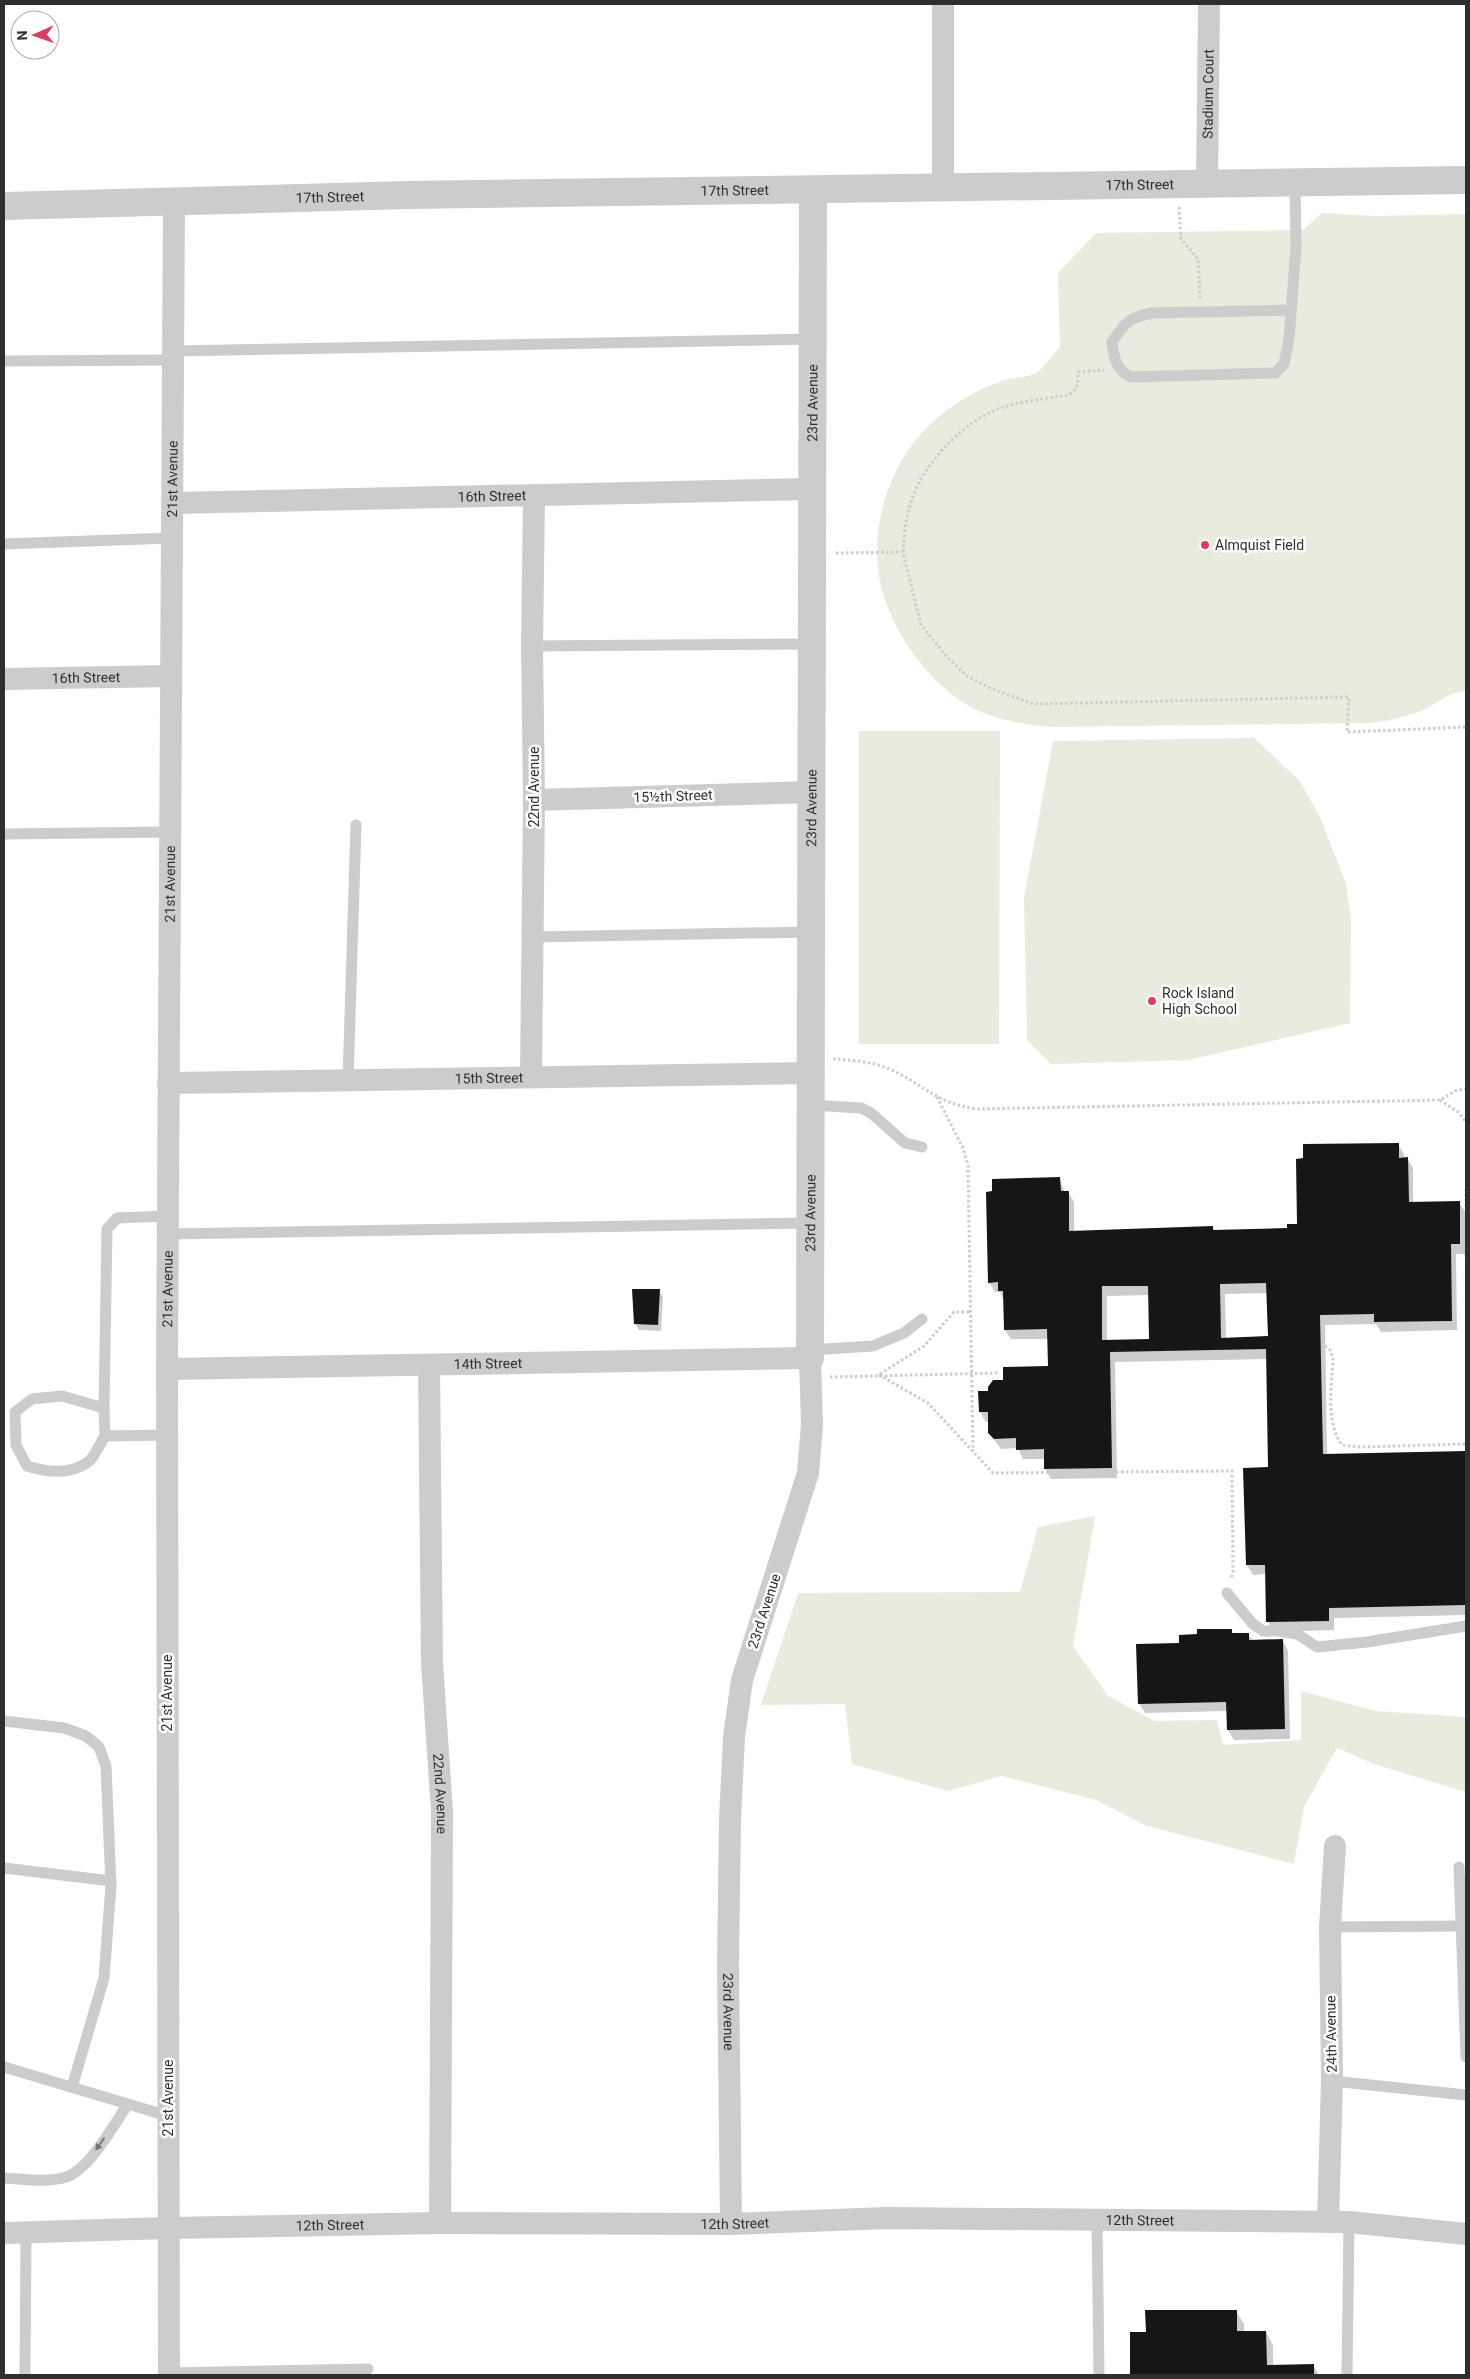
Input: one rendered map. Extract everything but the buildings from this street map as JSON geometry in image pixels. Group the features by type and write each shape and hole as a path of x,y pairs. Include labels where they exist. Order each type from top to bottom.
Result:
{"street":[{"path":"943,4 943,188"},
{"name":"Stadium Court","path":"1208,183 1209,6"},
{"name":"17th Street","path":"4,206 409,195 813,191 1466,180"},
{"name":"23rd Avenue","path":"731,2224 728,1964 730,1819 734,1737 742,1680 808,1473 812,1425 810,1354 811,1105 821,1066 812,932 811,489 813,191"},
{"name":"21st Avenue","path":"169,2374 167,1369 174,202"},
{"name":"16th Street","path":"173,503 811,489"},
{"name":"22nd Avenue","path":"531,1077 534,800 532,646 534,496"},
{"name":"16th Street","path":"4,679 170,676"},
{"name":"15½th Street","path":"534,800 812,792"},
{"name":"15th Street","path":"168,1084 531,1077 821,1066"},
{"name":"14th Street","path":"167,1369 429,1365 810,1354"},
{"name":"22nd Avenue","path":"429,1365 432,1663 442,1812 440,2223"},
{"name":"24th Avenue","path":"1335,1846 1330,1927 1332,2081 1338,2222"},
{"name":"12th Street","path":"4,2233 26,2234 168,2228 440,2223 731,2224 888,2218 1338,2222 1466,2234"}],"lane":[{"path":"1291,310 1152,313 1135,316 1124,324 1112,342 1114,360 1123,373 1131,377 1275,373 1284,364 1289,339 1296,247 1295,182"},
{"path":"4,361 812,339"},
{"path":"4,544 172,538"},
{"path":"532,646 812,644"},
{"path":"348,1080 356,825"},
{"path":"4,834 169,832"},
{"path":"533,937 812,932"},
{"path":"811,1105 861,1108 872,1114 906,1143 922,1146"},
{"path":"104,1408 62,1396 32,1399 15,1412 16,1445 27,1466 38,1470 64,1472 88,1462 105,1436 107,1229 118,1218 168,1225 811,1223"},
{"path":"810,1354 873,1346 904,1333 922,1319"},
{"path":"105,1436 167,1435"},
{"path":"1227,1592 1252,1623 1263,1631 1279,1630 1297,1634 1317,1647 1368,1642 1466,1626"},
{"path":"4,1721 64,1728 86,1736 99,1747 106,1766 110,1881 104,1978 72,2087"},
{"path":"4,1868 110,1881"},
{"path":"1459,1868 1466,2057"},
{"path":"1330,1927 1462,1926"},
{"path":"4,2067 168,2116"},
{"path":"1332,2081 1466,2094"},
{"path":"4,2178 50,2180 68,2176 86,2163 128,2104"},
{"path":"1097,2220 1099,2375"},
{"path":"1338,2222 1347,2375"},
{"path":"26,2234 26,2375"},
{"path":"169,2374 368,2369"}],"path":[{"path":"1179,207 1181,238 1198,259 1200,312"},
{"path":"1100,371 1078,372 1078,384 1075,391 1069,395 999,408 966,428 946,445 922,478 912,497 906,521 903,552 921,625 948,658 967,676 1009,697 1033,704 1349,697 1347,732 1466,727"},
{"path":"836,553 903,552"},
{"path":"821,1066 860,1060 875,1064 897,1073 945,1102 975,1109 1440,1100 1457,1090 1466,1089"},
{"path":"936,1097 963,1148 968,1165 973,1451"},
{"path":"1440,1100 1458,1112 1466,1122"},
{"path":"1466,1189 1466,1259"},
{"path":"879,1375 924,1346 954,1312 970,1312"},
{"path":"1325,1346 1330,1350 1332,1358 1332,1425 1336,1437 1342,1445 1360,1447 1466,1444"},
{"path":"830,1377 999,1372"},
{"path":"879,1375 928,1403 993,1473 1232,1471 1233,1572 1227,1592"}],"shaded area":[{"path":"1322,213 1375,216 1466,214 1466,691 1449,695 1417,712 1372,723 1049,727 991,716 973,708 956,697 924,667 898,629 888,609 878,568 878,533 881,515 892,480 909,449 920,435 939,417 969,395 993,384 1034,374 1048,362 1060,347 1058,273 1096,233 1303,230"},
{"path":"859,731 1000,731 999,1044 859,1044"},
{"path":"1254,738 1299,780 1320,817 1346,884 1351,920 1350,1023 1188,1060 1051,1064 1027,1040 1024,898 1053,741"},
{"path":"1095,1516 1073,1646 1108,1696 1155,1721 1217,1720 1223,1745 1301,1740 1301,1691 1376,1711 1466,1717 1466,1792 1374,1764 1337,1748 1304,1807 1294,1864 1147,1826 1096,1800 1001,1776 948,1791 852,1764 845,1704 761,1705 798,1593 1020,1592 1038,1527"}],"place":[{"name":"Almquist Field","path":"1205,545"},
{"name":"Rock Island High School","path":"1152,1001"}]}
